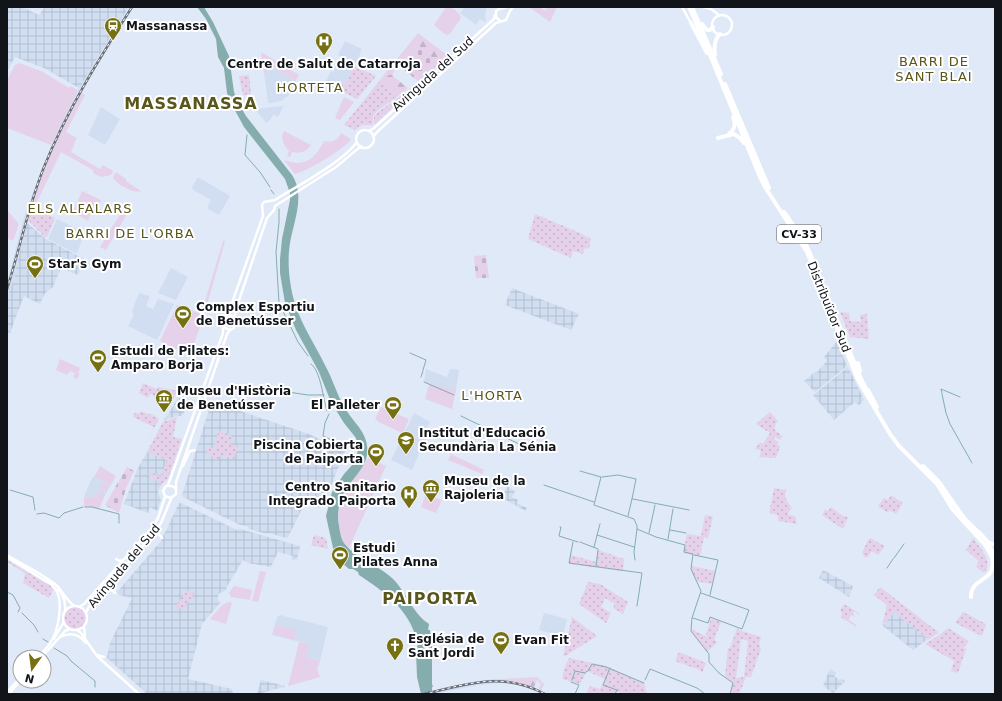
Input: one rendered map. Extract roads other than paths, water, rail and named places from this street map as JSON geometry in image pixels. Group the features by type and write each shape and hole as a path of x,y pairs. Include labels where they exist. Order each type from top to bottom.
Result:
{"highway":[{"path":"688,7 763,187 774,205 786,220"},
{"name":"Distribuïdor Sud","path":"688,7 706,45 760,177 807,252 858,380 890,434 899,446 929,475 940,488 953,510 989,550 995,563"},
{"path":"694,7 705,29 710,30 713,26"},
{"name":"Distribuïdor Sud","path":"694,7 765,180 809,251 861,379 900,443 939,482 964,518 985,540 995,556"},
{"path":"691,23 707,53"},
{"path":"716,63 714,45 717,36 720,34"},
{"path":"726,136 735,127 732,113"},
{"path":"719,136 734,134 740,138 748,152"},
{"path":"858,363 864,382 877,407"},
{"path":"964,518 988,542 995,545"},
{"path":"971,597 970,592 974,590 978,582 988,576 993,568 991,556 980,539"}],"main road":[{"path":"508,14 505,8 500,8 497,10 495,15 500,21 506,20 513,7"},
{"path":"682,7 691,23"},
{"path":"703,7 707,8 720,15 728,17 732,23 729,32 726,34 720,34 716,32 713,26 714,19 712,12 707,8"},
{"name":"Avinguda del Sud","path":"369,131 494,19 495,15"},
{"path":"714,19 720,15"},
{"name":"Avinguda del Sud","path":"374,136 496,23 500,21"},
{"path":"357,142 365,148 374,142 374,136 369,131 364,130 359,133 357,142 333,164 286,193 271,201 267,200 264,202 262,206 263,216 228,314 221,320 223,333 171,482 163,491 165,496 171,498 176,494 175,488 180,471 227,334 236,324 237,320 235,317 235,312 267,218 274,210 275,206 336,167 361,146"},
{"path":"271,201 275,206"},
{"path":"263,211 270,213"},
{"path":"228,314 235,317"},
{"path":"223,327 230,330"},
{"path":"180,471 193,451"},
{"path":"168,486 175,488"},
{"name":"Avinguda del Sud","path":"79,607 84,604 154,525 165,496"},
{"name":"Avinguda del Sud","path":"86,612 91,604 161,523 171,498"},
{"path":"161,523 158,534 162,538"},
{"path":"7,556 54,586 61,594 66,606 63,618 64,622 57,635 45,649"},
{"path":"7,556 54,584 61,590 69,602 86,612 87,620 84,626 77,630"},
{"path":"116,559 120,561 125,558"},
{"path":"44,649 53,638 59,615 60,601 53,586 46,581"},
{"path":"112,590 115,593"},
{"path":"91,604 105,592 116,590"},
{"path":"65,611 74,606"},
{"path":"64,622 70,629"},
{"path":"84,626 87,642"},
{"path":"49,649 65,631 70,629 77,630 81,633 91,649"},
{"path":"58,638 66,634 78,636 95,654 139,694"},
{"path":"95,654 104,657"}],"waterway":[{"path":"247,135 245,155 260,172 270,187"},
{"path":"271,190 274,194"},
{"path":"279,209 276,252 279,303 298,342 308,356"},
{"path":"410,353 426,360 423,370"},
{"path":"311,364 317,373 327,411"},
{"path":"421,377 423,371"},
{"path":"424,382 454,395"},
{"path":"268,389 308,395 324,395"},
{"path":"942,393 941,389 960,397"},
{"path":"942,394 950,424 972,463"},
{"path":"329,414 325,423 323,436 347,447"},
{"path":"461,416 519,444"},
{"path":"580,471 601,477 594,505 634,519 637,529 656,537 685,545 684,552 693,554 691,569 701,591 692,618 691,631 709,654 709,662 719,673 733,683 730,694"},
{"path":"602,477 618,475 636,479 632,499"},
{"path":"544,485 594,502"},
{"path":"10,490 33,497 35,510"},
{"path":"628,516 632,499"},
{"path":"633,499 689,510"},
{"path":"649,533 655,505"},
{"path":"37,514 44,513 59,518 64,513 83,507"},
{"path":"85,507 92,507 119,514 119,520"},
{"path":"668,539 673,509"},
{"path":"594,547 600,524"},
{"path":"560,527 559,536 578,542"},
{"path":"635,560 634,552 637,529"},
{"path":"670,530 686,533"},
{"path":"597,535 634,547"},
{"path":"573,542 569,563 642,573 637,606"},
{"path":"580,542 598,549"},
{"path":"894,558 904,544"},
{"path":"596,566 598,550"},
{"path":"694,555 718,560 710,595"},
{"path":"887,568 893,559"},
{"path":"7,592 13,595 20,608 18,612"},
{"path":"693,618 708,623 710,617 742,629 749,610 701,593"},
{"path":"22,613 34,625 38,632"},
{"path":"43,639 48,642"},
{"path":"54,648 67,656 95,681 95,687"},
{"path":"572,680 575,671 585,673 592,664 606,667 644,683"},
{"path":"610,668 603,685 617,690 615,694"},
{"path":"645,680 650,669 697,688 705,694"},
{"path":"571,682 579,685 575,694"}],"railway":[{"path":"7,289 33,197 53,146 84,85 132,7"},
{"path":"424,694 470,684 499,681 529,687 545,694"}],"place":[{"name":"Massanassa","path":"113,41"},
{"name":"Centre de Salut de Catarroja","path":"324,56"},
{"name":"Star's Gym","path":"35,279"},
{"name":"Complex Esportiu de Benetússer","path":"183,329"},
{"name":"Estudi de Pilates: Amparo Borja","path":"98,373"},
{"name":"Museu d'Història de Benetússer","path":"164,413"},
{"name":"El Palleter","path":"393,420"},
{"name":"Institut d'Educació Secundària La Sénia","path":"406,455"},
{"name":"Piscina Cobierta de Paiporta","path":"376,467"},
{"name":"Museu de la Rajoleria","path":"431,503"},
{"name":"Centro Sanitario Integrado Paiporta","path":"409,509"},
{"name":"Estudi Pilates Anna","path":"340,570"},
{"name":"Evan Fit","path":"501,655"},
{"name":"Església de Sant Jordi","path":"395,661"}],"district":[{"name":"BARRI DE SANT BLAI","path":"934,68"},
{"name":"HORTETA","path":"310,87"},
{"name":"MASSANASSA","path":"191,103"},
{"name":"ELS ALFALARS","path":"80,208"},
{"name":"BARRI DE L'ORBA","path":"130,233"},
{"name":"L'HORTA","path":"492,395"},
{"name":"PAIPORTA","path":"430,598"}]}
